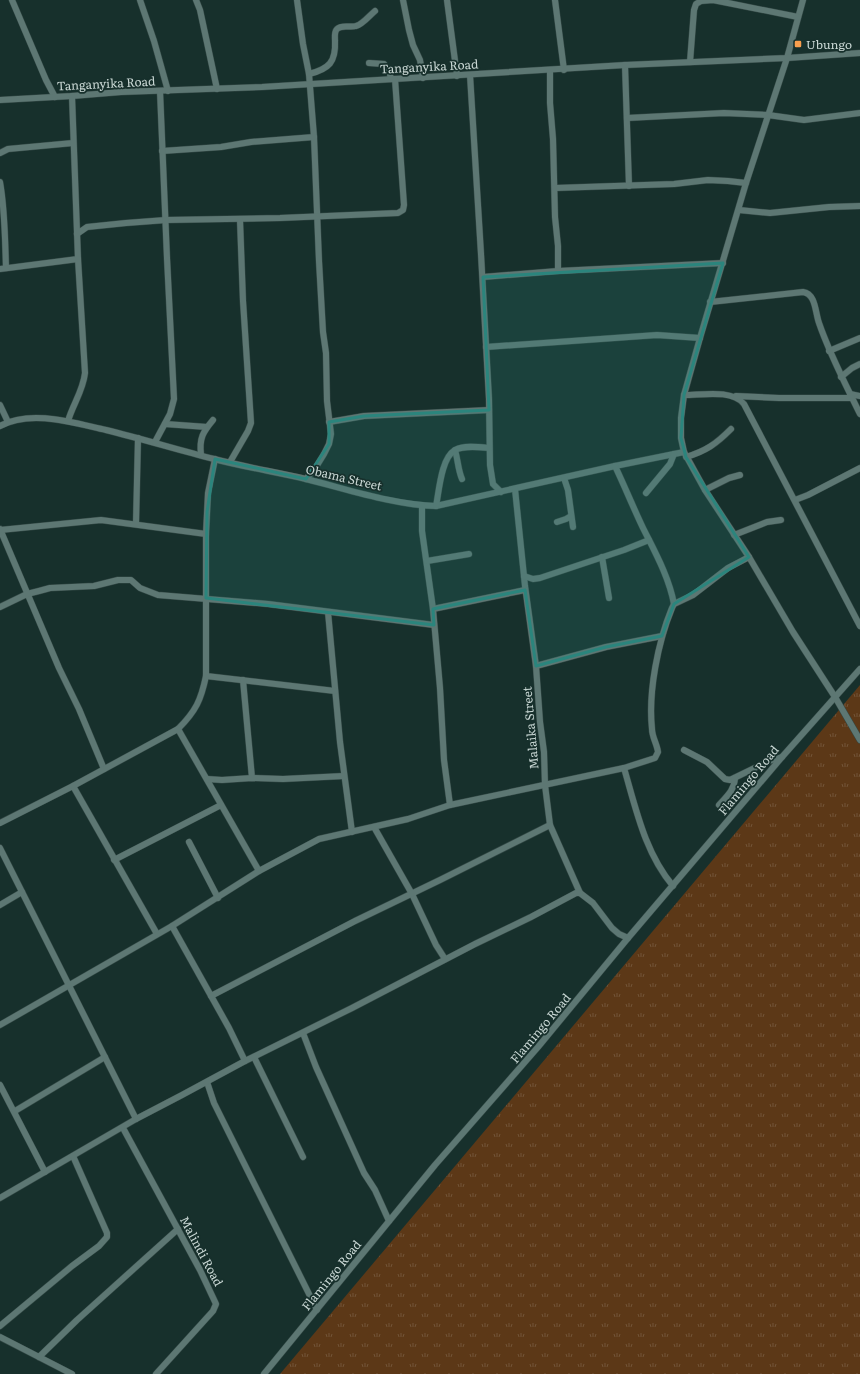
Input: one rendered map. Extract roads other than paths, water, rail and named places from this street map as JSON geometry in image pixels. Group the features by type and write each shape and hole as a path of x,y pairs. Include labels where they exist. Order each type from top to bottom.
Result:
{"street":[{"path":"12,0 46,80 55,97"},
{"path":"140,0 154,41 168,91"},
{"path":"196,0 200,10 217,89"},
{"path":"297,0 303,44 310,74 323,332 326,353 327,401 331,434 329,444 316,467 306,479"},
{"path":"403,0 408,30 420,60 423,78"},
{"path":"448,0 457,76"},
{"path":"555,0 564,70"},
{"path":"690,62 694,10 696,4 701,1 713,0 798,17"},
{"path":"803,0 787,58 746,183 710,302 684,395 681,418 681,438 685,455 705,490 749,557 793,632 835,697 860,740"},
{"path":"310,74 323,70 332,59 336,52 335,34 337,30 341,27 356,26 375,10"},
{"name":"Tanganyika Road","path":"0,100 121,92 217,89 860,53"},
{"path":"78,234 87,227 166,220 240,220 398,213 403,210 404,205 393,79 384,64 369,63"},
{"path":"625,65 629,186"},
{"path":"550,71 550,103 553,139 558,271"},
{"path":"470,75 486,347 489,448 493,484 489,495"},
{"path":"154,442 173,407 174,399 166,258 166,220 160,91"},
{"path":"68,421 72,408 84,384 85,373 78,259 72,96"},
{"path":"627,118 724,113 768,115 804,120 860,113"},
{"path":"162,151 221,147 252,142 314,137"},
{"path":"0,152 17,148 73,143"},
{"path":"555,188 674,184 708,180 746,183"},
{"path":"0,182 3,269 78,259"},
{"path":"739,210 770,213 829,207 860,206"},
{"path":"230,462 251,423 243,300 240,220"},
{"path":"482,277 558,271 723,263"},
{"path":"710,302 803,292 808,293 812,296 828,351 860,414"},
{"path":"486,347 657,335 700,338"},
{"path":"828,351 860,338"},
{"path":"841,376 860,364"},
{"path":"684,395 719,394 779,398 860,396"},
{"path":"734,396 744,404 860,626"},
{"path":"0,405 8,422"},
{"path":"329,422 364,416 489,410"},
{"name":"Obama Street","path":"0,426 8,422 34,418 68,421 215,459 422,506 436,506 674,454 685,455 704,451 731,429"},
{"path":"201,455 202,434 213,420"},
{"path":"165,424 207,427"},
{"path":"136,524 138,438"},
{"path":"436,506 441,475 448,458 455,450 465,448 489,448"},
{"path":"455,450 458,461 458,469 462,479"},
{"path":"646,493 670,464 674,454"},
{"path":"0,823 73,786 178,729 191,716 198,705 203,692 206,676 206,534 208,493 215,459"},
{"path":"0,1025 172,926 259,871 319,839 408,819 450,805 624,768 655,758 658,752 652,729 652,682 662,636 674,604 673,596 657,554 615,466"},
{"path":"795,500 808,495 860,468"},
{"path":"705,490 729,478 740,475"},
{"path":"564,478 568,490 571,516 574,527"},
{"path":"493,484 501,492"},
{"name":"Malaika Street","path":"515,489 525,588 536,666 540,722 544,752 545,786 550,825 580,892 593,903 612,928 619,934 628,938"},
{"path":"422,506 422,531 433,609 440,688 444,760 450,805"},
{"path":"557,522 571,516"},
{"path":"104,769 0,530 101,520 206,534"},
{"path":"734,535 767,522 781,520"},
{"path":"433,609 525,588 533,579 624,550 649,540"},
{"path":"427,561 469,554"},
{"path":"602,557 609,598"},
{"path":"674,604 693,595 728,568 749,557"},
{"path":"524,576 533,579"},
{"path":"0,607 28,594 50,588 94,586 118,580 130,580 145,591 158,595 268,604 434,625"},
{"path":"328,612 344,776 352,832"},
{"path":"536,666 606,647 662,636"},
{"name":"Flamingo Road","path":"264,1374 389,1221 538,1047 628,938 782,757 860,669"},
{"path":"206,676 335,691"},
{"path":"243,680 252,778"},
{"path":"178,729 259,871"},
{"path":"684,750 707,762 725,779 730,780 769,761 782,757"},
{"path":"624,768 644,836 660,869 673,886"},
{"path":"207,779 283,779 344,776"},
{"path":"719,805 730,793 735,784 735,778"},
{"path":"73,786 157,934"},
{"path":"114,860 221,805"},
{"path":"210,996 355,921 550,825"},
{"path":"374,827 412,894 436,945 445,959"},
{"path":"189,842 218,898"},
{"path":"0,848 136,1119"},
{"path":"0,905 22,892"},
{"path":"0,1198 123,1128 136,1119 245,1061 303,1033 480,941 580,892"},
{"path":"172,926 245,1061"},
{"path":"303,1033 316,1067 364,1173 375,1190 389,1221"},
{"path":"15,1111 105,1057"},
{"path":"254,1057 303,1157"},
{"path":"207,1082 214,1103 317,1310"},
{"path":"0,1085 15,1111 45,1172"},
{"name":"Malindi Road","path":"123,1128 200,1270 216,1304 213,1311 156,1374"},
{"path":"0,1326 72,1266 104,1242 107,1237 105,1228 73,1156"},
{"path":"39,1357 77,1320 178,1229"},
{"path":"1,1339 72,1374"}],"place":[{"name":"Ubungo","path":"798,44"}]}
